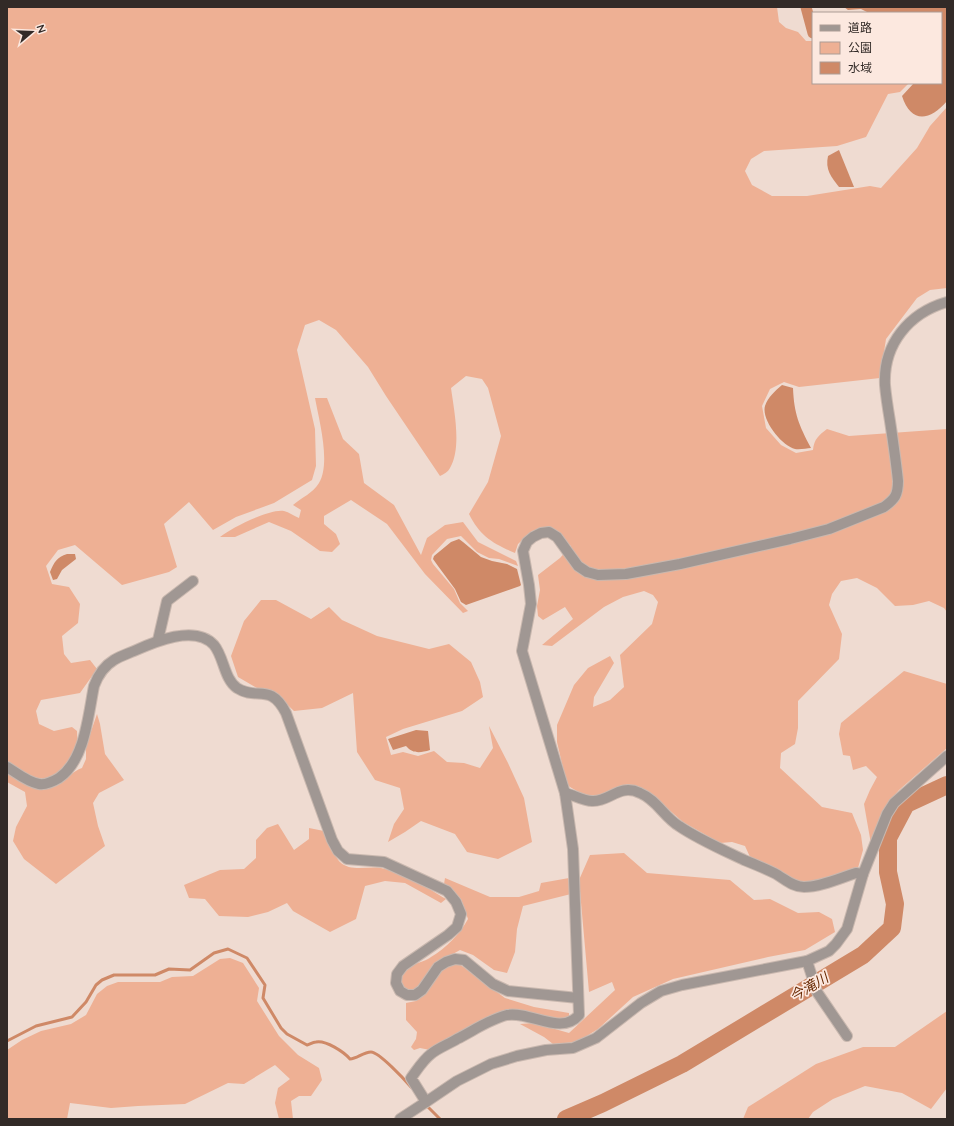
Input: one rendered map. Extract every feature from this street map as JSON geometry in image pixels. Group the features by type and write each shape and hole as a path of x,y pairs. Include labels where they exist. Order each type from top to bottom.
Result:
{"street":[{"path":"426,1102 411,1078 430,1054 484,1025 506,1016 517,1015 562,1025 571,1022 579,1015 573,849 566,793 522,651 531,604 523,551 527,542 541,533 549,532 557,537 578,566 587,572 598,574 626,574 680,564 829,529 884,507 892,502 898,493 898,481 885,385 889,353 900,332 910,322 924,311 947,302"},
{"path":"158,640 167,601 193,581"},
{"path":"7,767 29,782 41,784 54,781 67,772 75,761 81,748 94,686 102,670 114,660 158,640 185,635 202,637 214,645 230,680 237,688 247,692 272,695 282,704 332,840 338,851 347,859 384,862 447,891 456,902 461,914 457,927 448,935 403,966 396,978 396,983 400,991 406,995 415,995 422,990 438,967 455,959 464,960 493,984 508,991 578,998"},
{"path":"400,1119 457,1081 491,1064 517,1056 546,1050 573,1048 596,1038 641,1003 661,991 682,985 809,966 836,944 847,928 863,874 886,814 894,803 947,756"},
{"path":"566,793 591,801 600,800 621,790 632,789 642,793 650,798 679,827 731,854 774,873 791,884 803,887 816,886 856,873 863,874"},
{"path":"809,966 817,992 847,1036"}],"green space":[{"path":"7,7 777,7 779,22 786,28 798,32 806,41 812,41 812,84 908,84 900,92 888,94 866,137 837,146 764,151 751,159 745,171 752,185 772,196 807,196 870,186 881,188 917,148 930,126 947,107 947,288 930,290 917,298 886,339 880,378 799,387 784,382 770,389 762,406 766,428 781,445 796,453 813,450 814,443 817,438 827,429 849,436 947,429 947,612 944,608 929,601 913,605 895,606 877,588 857,578 841,581 832,594 829,605 842,634 839,659 798,701 798,728 795,744 781,753 780,768 822,807 852,813 861,835 863,850 858,868 817,881 802,882 792,880 776,868 750,857 745,846 732,842 720,843 683,822 651,794 628,784 597,796 584,794 567,785 557,742 557,725 574,685 588,668 610,656 614,663 594,697 593,707 610,700 624,687 620,655 652,624 658,602 653,595 644,591 623,597 604,607 552,646 542,645 573,619 565,607 543,620 538,616 537,606 540,590 538,575 560,558 571,546 549,527 532,531 518,544 515,553 493,542 482,533 473,522 469,514 488,482 501,436 488,388 482,379 466,376 451,388 456,429 456,450 454,460 449,469 446,473 440,476 368,367 336,330 319,320 305,325 297,350 315,429 316,466 312,480 274,503 236,517 213,530 189,502 164,524 177,567 169,572 122,585 75,545 58,550 46,566 52,584 69,587 80,604 78,623 62,636 64,654 71,663 90,660 97,669 80,693 41,700 36,711 39,724 54,731 72,727 77,731 77,744 75,752 67,765 57,774 50,777 37,778 25,773 7,761"},
{"path":"315,398 327,398 343,439 359,454 364,483 394,505 421,555 427,538 445,525 463,522 478,542 516,561 518,566 499,559 489,558 477,552 461,536 447,539 432,555 431,560 454,589 460,603 468,611 463,613 425,574 387,524 351,500 324,516 324,524 336,534 340,544 332,552 320,551 291,531 269,522 235,537 220,537 242,524 278,511 288,512 299,518 301,510 293,505 316,487 322,475 324,464 323,441"},
{"path":"261,600 276,600 311,619 329,607 342,620 377,636 429,649 449,644 471,662 480,682 483,697 462,711 403,729 386,737 391,755 403,752 418,756 434,751 447,762 464,763 480,768 493,748 489,726 524,798 532,842 498,859 467,852 455,834 421,821 388,842 394,824 404,809 400,788 375,780 357,752 353,693 322,708 294,711 270,690 257,688 238,677 231,656 244,621"},
{"path":"904,671 947,684 947,748 899,790 885,807 871,844 864,804 877,777 866,766 853,770 850,756 843,755 839,734 841,723"},
{"path":"97,714 105,754 124,780 99,793 93,803 98,826 105,846 56,884 24,859 13,841 16,827 27,806 25,792 7,782 7,771 26,783 40,788 47,789 61,783 82,768 86,759 86,746"},
{"path":"278,824 294,850 309,839 309,828 324,831 336,856 344,865 354,868 381,868 389,870 415,881 446,899 441,903 405,883 385,881 365,886 356,919 330,932 293,911 287,903 268,912 248,917 219,916 205,899 189,898 184,885 220,870 244,869 256,858 256,840 267,828"},
{"path":"624,853 647,873 730,880 754,900 770,899 798,913 819,912 832,919 835,932 805,950 673,979 633,997 598,1029 577,1042 553,1044 544,1037 520,1024 534,1023 569,1033 615,990 612,982 589,992 579,880 590,855"},
{"path":"445,878 490,897 519,897 539,891 541,883 569,878 571,894 523,906 517,929 515,952 507,973 494,970 473,955 460,950 435,964 417,990 409,991 404,989 401,984 400,976 404,970 427,959 442,949 457,935 468,919 461,899 444,884"},
{"path":"230,958 243,963 259,988 257,1001 279,1036 298,1055 319,1068 322,1080 311,1096 299,1096 291,1101 293,1119 279,1119 275,1103 278,1088 290,1079 275,1065 244,1084 228,1083 185,1104 111,1108 70,1103 67,1119 7,1119 7,1050 22,1040 41,1031 71,1024 86,1015 97,994 107,986 118,982 160,982 172,977 193,976 220,959"},
{"path":"458,963 505,998 534,1007 569,1013 569,1018 559,1020 509,1011 430,1050 420,1048 414,1050 411,1047 416,1039 417,1032 406,1020 406,1003 416,1001 428,990 440,970 449,964"},
{"path":"947,1011 947,1088 931,1109 902,1093 865,1086 833,1099 813,1112 808,1119 743,1119 748,1107 816,1064 863,1047 895,1047"}],"water":[{"path":"844,7 947,7 947,101 941,108 928,116 916,115 910,111 902,96 913,84 942,84 942,12 867,12 861,9 848,10"},
{"path":"839,150 854,187 839,187 829,173 827,165 828,156"},
{"path":"782,385 793,388 798,419 811,448 795,449 790,447 779,438 769,425 766,418 765,406 772,394"},
{"path":"459,539 481,557 507,564 517,569 521,585 466,605 461,602 455,589 433,559 434,556 451,542"},
{"path":"67,554 75,554 76,559 62,570 57,579 53,580 50,572 53,565 58,558"},
{"path":"416,730 428,731 430,750 414,752 406,746 393,750 388,739"}],"waterway":[{"path":"806,7 812,29"},
{"name":"今滝川","path":"566,1119 603,1103 682,1064 863,955 892,928 895,904 888,872 888,838 906,804 947,785"},
{"path":"7,1041 36,1026 72,1017 86,1002 96,985 102,980 114,975 155,975 169,969 190,970 214,953 228,949 247,958 265,985 263,998 281,1028 287,1034 307,1045 314,1042 325,1043 344,1053 350,1059 368,1052 375,1053 392,1067 411,1087"},
{"path":"428,1107 440,1119"}]}
